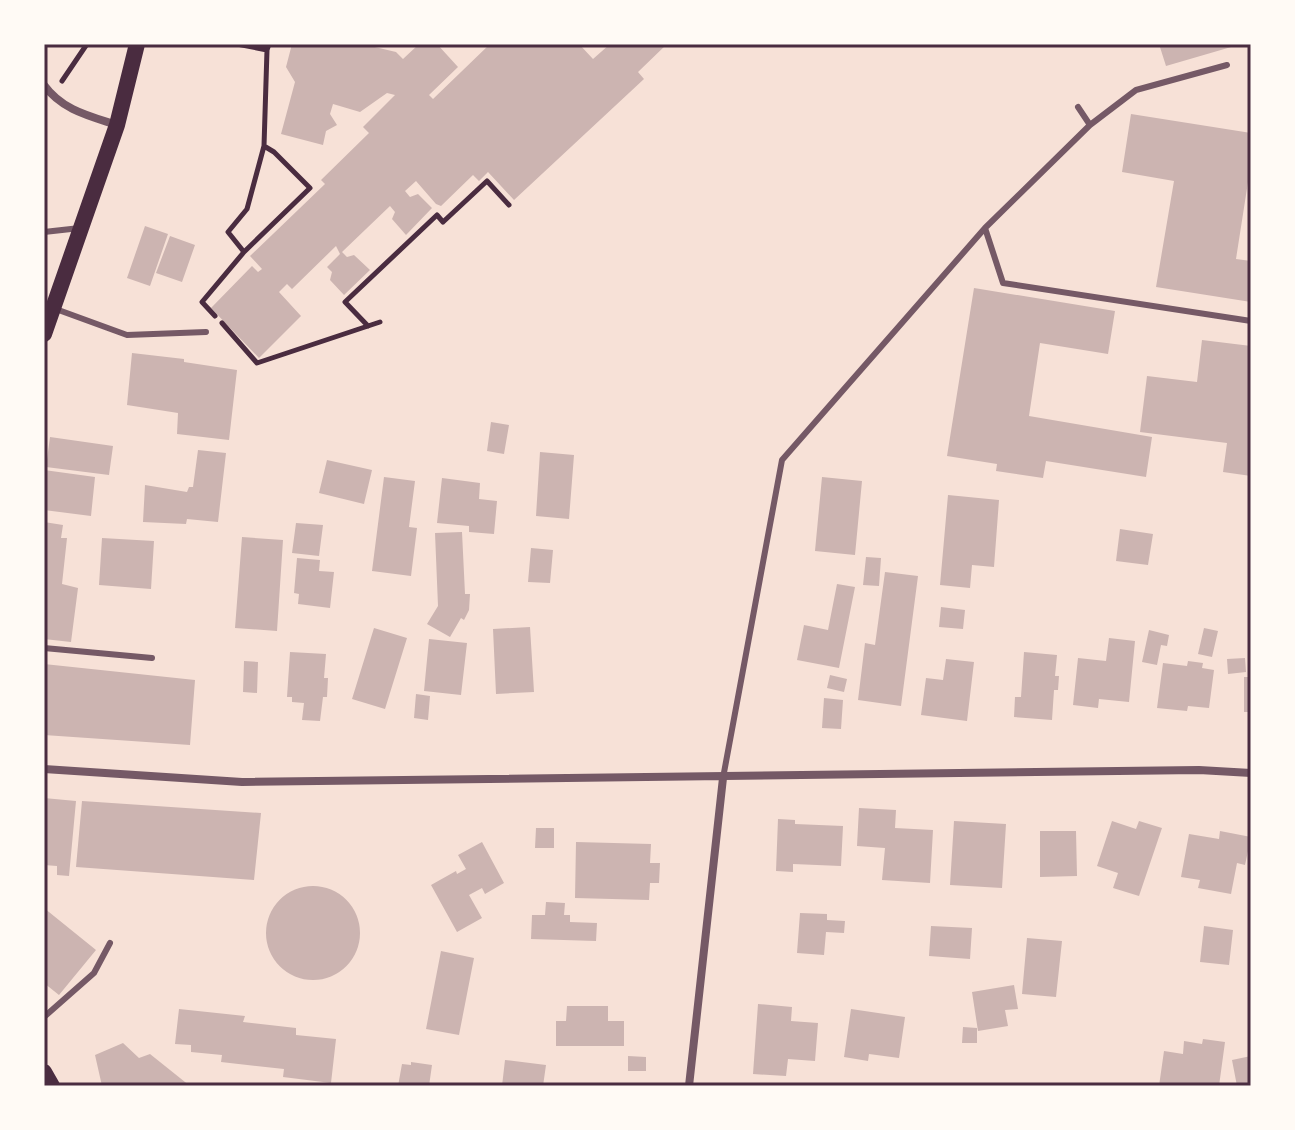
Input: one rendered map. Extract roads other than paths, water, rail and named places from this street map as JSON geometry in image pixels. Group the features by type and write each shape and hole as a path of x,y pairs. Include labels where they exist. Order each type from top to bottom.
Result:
{"main road":[{"path":"44,334 117,125 137,44"},
{"path":"44,1072 52,1086"}],"street":[{"path":"44,85 62,104 84,115 117,125"},
{"path":"44,769 242,782 1169,770 1251,773"},
{"path":"689,1086 723,778"}],"lane":[{"path":"723,778 782,460 985,228 1090,125 1136,90 1227,65"},
{"path":"1078,107 1090,125"},
{"path":"44,232 81,228"},
{"path":"985,228 1003,283 1251,321"},
{"path":"53,308 127,335 206,332"},
{"path":"44,648 152,658"},
{"path":"44,1017 94,973 110,943"}]}
